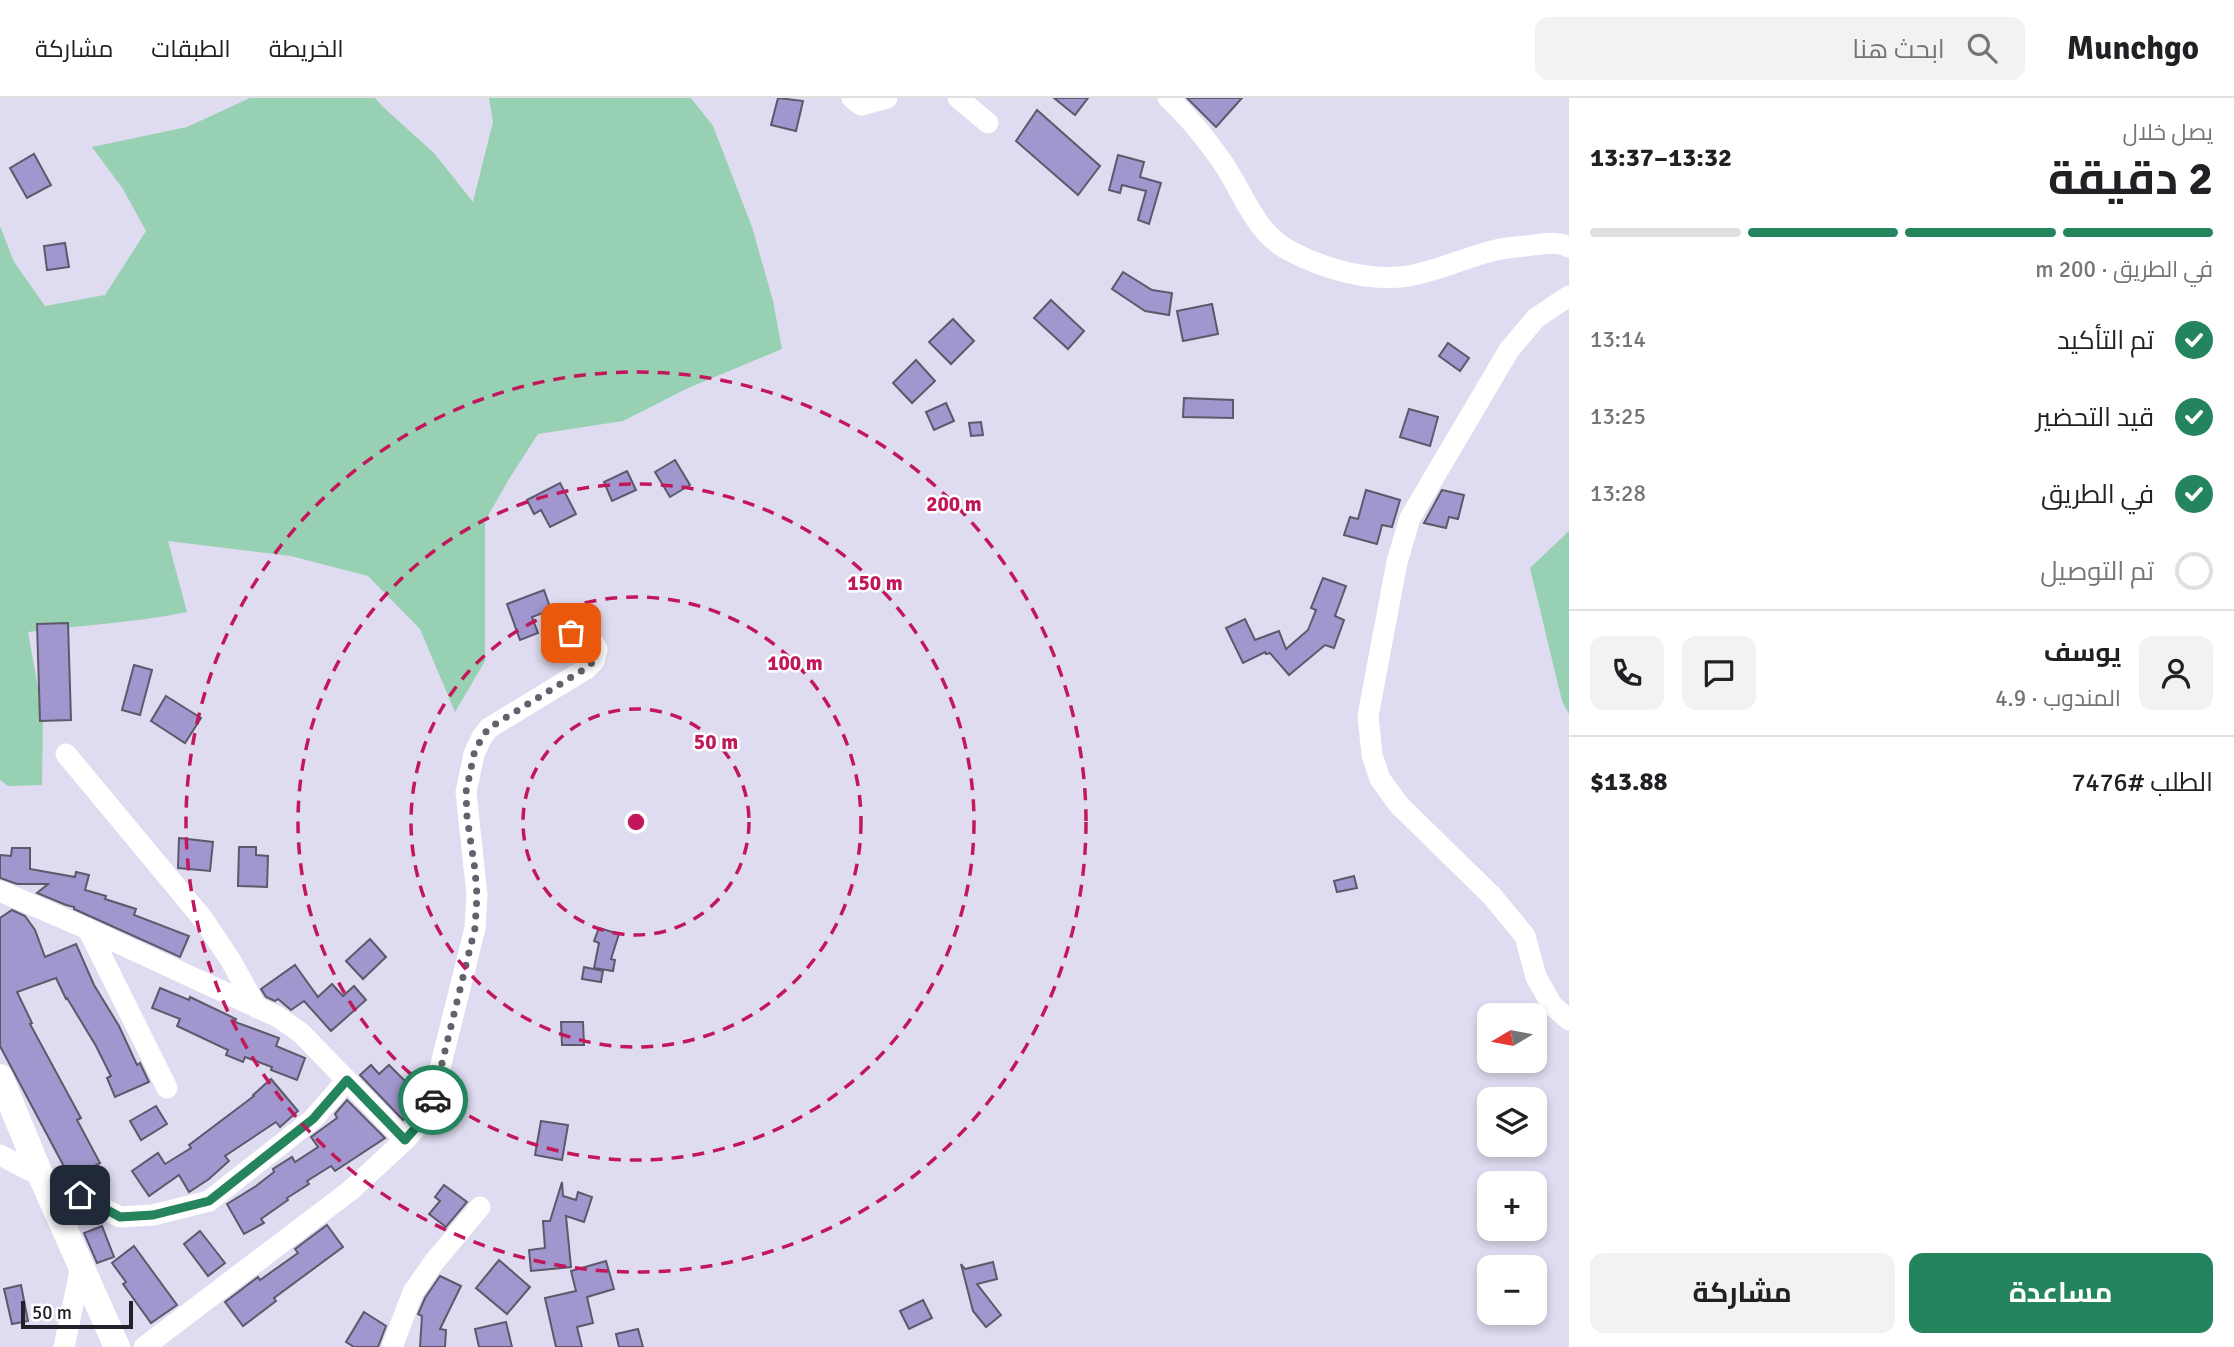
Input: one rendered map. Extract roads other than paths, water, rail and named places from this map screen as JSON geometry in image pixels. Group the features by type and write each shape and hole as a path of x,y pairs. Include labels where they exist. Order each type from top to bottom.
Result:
{"main road":[{"path":"0,1077 117,1347"}],"street":[{"path":"852,98 861,105 887,98"},
{"path":"958,98 988,123"},
{"path":"1168,98 1185,113 1223,164 1268,237 1289,251 1341,271 1381,277 1406,276 1498,250 1548,243 1569,247"},
{"path":"1569,296 1536,318 1509,350 1410,518 1397,562 1368,716 1372,755 1380,779 1399,805 1492,896 1525,936 1536,977 1552,1004 1569,1020"},
{"path":"145,1347 351,1190 405,1140 431,1110 475,928 477,895 466,792 474,754 489,728 594,661 597,649 592,641 571,633 551,639"},
{"path":"66,754 203,919 232,961 257,1007"},
{"path":"0,891 278,1017 301,1033 405,1140"},
{"path":"88,929 167,1088"},
{"path":"0,1154 120,1217 153,1215 209,1201 313,1119 347,1080"},
{"path":"391,1347 413,1292 480,1207"},
{"path":"64,1347 81,1267"}]}
